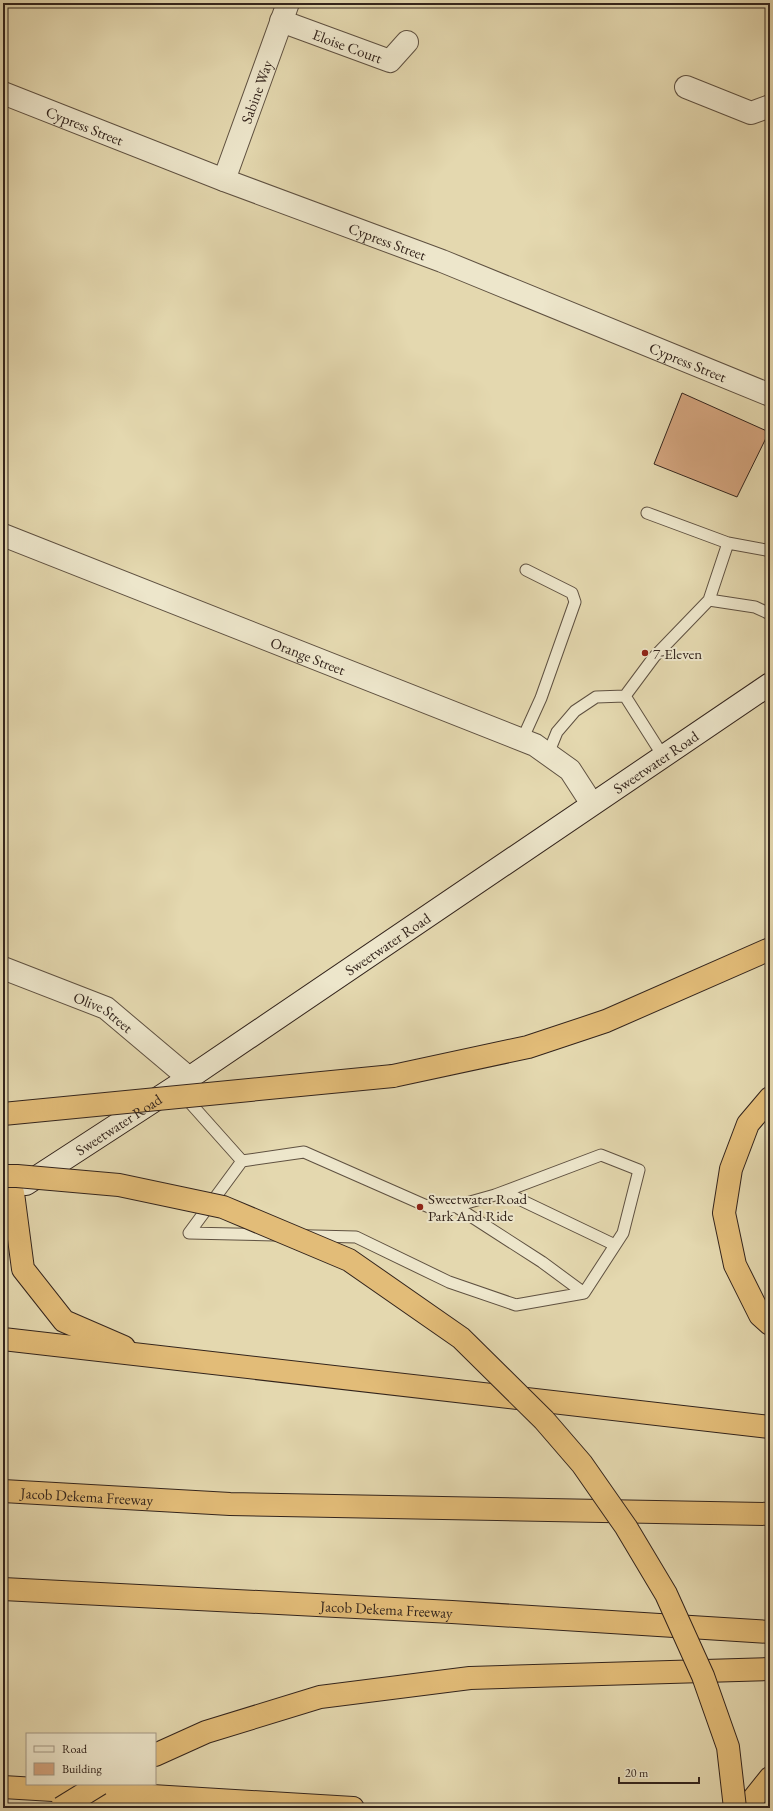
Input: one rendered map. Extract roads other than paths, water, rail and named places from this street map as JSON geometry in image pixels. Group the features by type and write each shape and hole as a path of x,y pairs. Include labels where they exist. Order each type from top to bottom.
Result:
{"highway":[{"path":"3,1114 393,1076 528,1047 606,1021 770,949"},
{"path":"770,1098 748,1124 731,1169 724,1213 735,1265 760,1316 770,1324"},
{"path":"145,1356 64,1320 23,1270 6,1190 17,1176 118,1185 223,1207 349,1260 461,1338 544,1420 582,1464 626,1527 666,1594 703,1676 728,1747 735,1808"},
{"path":"3,1339 770,1427"},
{"name":"Jacob Dekema Freeway","path":"3,1491 230,1504 770,1514"},
{"name":"Jacob Dekema Freeway","path":"3,1589 474,1613 726,1631 770,1632"},
{"path":"156,1755 206,1732 320,1696 470,1678 770,1669"},
{"path":"746,1808 770,1778"},
{"path":"61,1808 98,1785"},
{"path":"3,1787 353,1808"}],"street":[{"name":"Eloise Court","path":"284,12 390,61 407,42"},
{"name":"Sabine Way","path":"224,180 284,12"},
{"path":"686,87 751,113 770,106"},
{"name":"Cypress Street","path":"3,93 224,180 442,261 770,395"},
{"name":"Orange Street","path":"3,535 535,745 570,770 592,804"},
{"name":"Sweetwater Road","path":"6,1190 182,1082 770,684"},
{"name":"Olive Street","path":"3,968 106,1008 182,1082"}],"lane":[{"path":"646,514 728,543 766,550 770,548"},
{"path":"625,696 654,657 709,600 728,543"},
{"path":"522,740 541,698 575,602 572,593 526,570"},
{"path":"709,600 756,607 770,614"},
{"path":"548,754 557,732 575,712 596,697 625,696"},
{"path":"625,696 663,756"},
{"path":"182,1082 242,1161"},
{"path":"304,1152 438,1211 454,1206 504,1192 601,1155 639,1170 623,1233 584,1293 516,1305 450,1282 356,1237 189,1233 242,1161 304,1152"},
{"path":"504,1192 615,1245"},
{"path":"454,1206 542,1262 584,1293"}],"place":[{"name":"7-Eleven","path":"645,653"},
{"name":"Sweetwater Road Park And Ride","path":"420,1207"}]}
